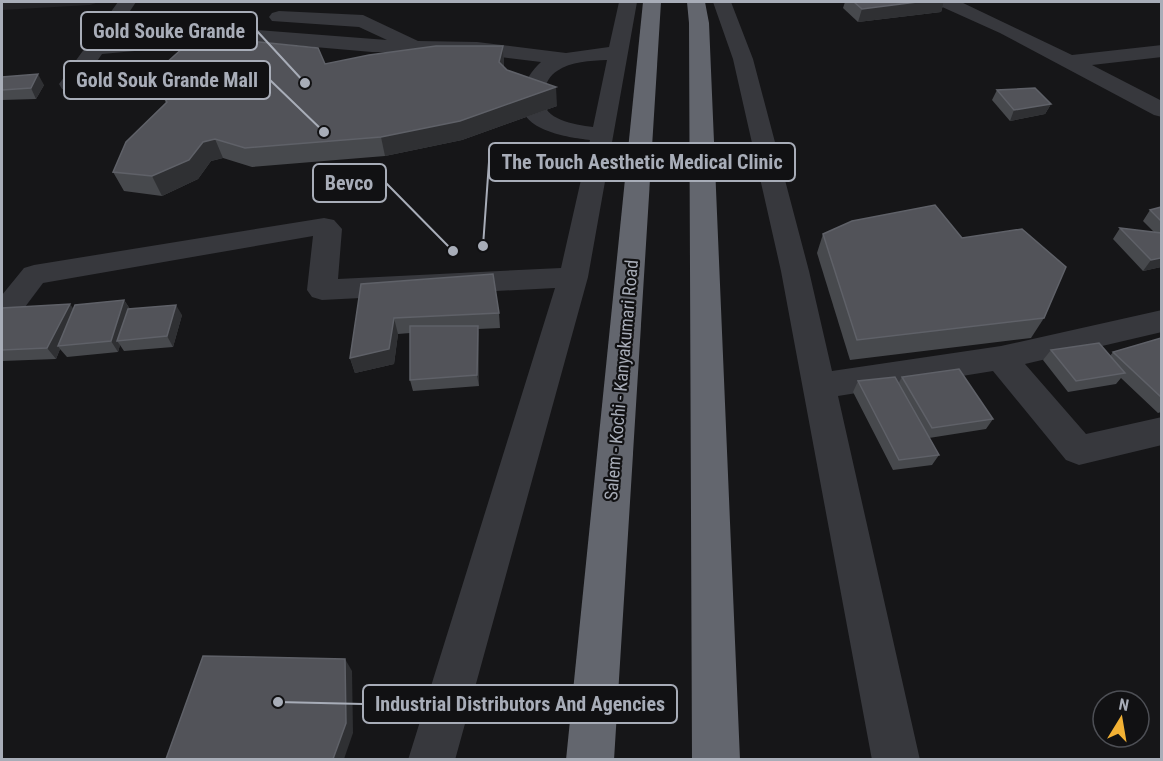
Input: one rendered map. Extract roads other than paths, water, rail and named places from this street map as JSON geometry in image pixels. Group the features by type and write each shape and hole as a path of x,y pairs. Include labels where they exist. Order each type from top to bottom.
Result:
{"highway":[{"name":"Salem - Kochi - Kanyakumari Road","path":"590,759 652,2"},
{"path":"696,2 699,23 717,759"}],"street":[{"path":"70,84 127,2"},
{"path":"431,759 573,277 628,2"},
{"path":"722,2 743,59 795,271 896,759"},
{"path":"947,2 1071,61 1161,110"},
{"path":"260,16 363,21 416,46"},
{"path":"95,48 244,35 372,46 477,48 565,59 619,52"},
{"path":"1071,61 1161,51"},
{"path":"565,59 548,67 538,79 531,95 534,109 542,120 559,129 603,135"},
{"path":"2,315 34,275 324,226 328,229 322,290 573,277"},
{"path":"819,386 1001,358 1161,321"},
{"path":"1001,358 1079,450 1161,431"}],"place":[{"name":"Gold Souke Grande","path":"305,83"},
{"name":"Gold Souk Grande Mall","path":"324,132"},
{"name":"The Touch Aesthetic Medical Clinic","path":"483,246"},
{"name":"Bevco","path":"453,251"},
{"name":"Industrial Distributors And Agencies","path":"278,702"}]}
